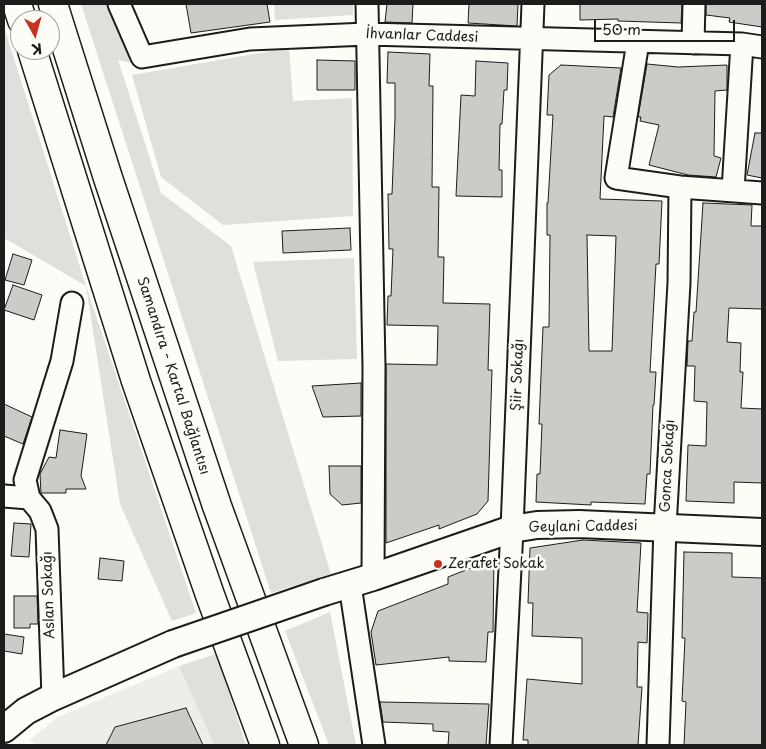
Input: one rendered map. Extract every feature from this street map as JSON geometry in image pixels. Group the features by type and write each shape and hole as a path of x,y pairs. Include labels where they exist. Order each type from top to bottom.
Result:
{"highway":[{"name":"Samandıra - Kartal Bağlantısı","path":"53,4 216,506 304,745"},
{"path":"35,60 140,390 210,595 265,745"}],"street":[{"name":"İhvanlar Caddesi","path":"119,4 142,57 250,39 367,34 752,45"},
{"path":"367,4 374,366 361,581 374,745"},
{"name":"Şiir Sokağı","path":"501,745 512,529 533,4"},
{"path":"693,43 694,4"},
{"path":"638,42 616,178 680,187 762,193"},
{"path":"733,190 752,45"},
{"name":"Gonca Sokağı","path":"658,745 665,527 679,283 680,187"},
{"name":"Aslan Sokağı","path":"53,697 47,529 40,512 29,498 25,480 62,361 72,303"},
{"path":"4,496 29,498"},
{"name":"Geylani Caddesi","path":"4,729 26,711 53,697 172,644 512,529 554,524 762,532"}],"shaded area":[{"path":"81,4 112,4 136,64 118,60 161,193 231,246 331,574 271,593"},
{"path":"274,4 353,4 353,15 275,20"},
{"path":"4,27 10,46 10,60 14,60 86,286 4,238"},
{"path":"289,48 293,101 352,98 353,216 223,225 161,177 132,75"},
{"path":"354,258 357,359 278,361 253,262"},
{"path":"86,286 196,613 172,621 120,504"},
{"path":"330,612 356,745 329,745 285,631"},
{"path":"216,654 246,745 214,745 179,666"},
{"path":"179,666 214,745 39,745 29,741 56,718"}],"building":[{"path":"186,4 267,4 270,22 191,33"},
{"path":"387,4 413,4 412,23 385,22"},
{"path":"469,4 518,4 517,26 468,23"},
{"path":"580,4 682,4 681,23 618,21 618,19 580,20"},
{"path":"706,4 762,4 762,27 729,22 730,18 706,15"},
{"path":"388,52 430,54 429,86 433,86 432,187 439,187 438,257 444,257 443,303 490,304 488,370 492,370 488,501 477,514 439,529 439,525 386,543 386,364 437,365 438,326 387,325 388,296 391,296 393,249 389,249 388,194 392,194 395,118 395,83 387,83"},
{"path":"317,60 355,61 355,90 317,90"},
{"path":"476,61 508,63 507,90 504,90 502,124 500,124 499,170 502,170 502,197 456,196 461,95 475,96"},
{"path":"647,64 678,67 727,65 727,90 715,91 714,156 721,158 716,177 688,175 649,165 659,125 640,121 641,117 638,117"},
{"path":"561,65 621,68 613,117 604,116 600,199 662,201 659,264 656,264 650,372 656,372 650,474 647,474 645,504 591,502 591,505 536,502 537,474 540,474 542,424 539,424 543,327 549,327 550,235 547,235 547,203 553,115 547,115 549,75","holes":["587,235 616,236 612,351 589,351"]},
{"path":"755,133 762,133 762,178 747,175"},
{"path":"703,203 752,205 751,226 762,226 762,309 729,308 727,342 741,343 740,372 743,372 741,408 762,409 762,483 734,482 734,503 686,501 688,445 706,446 707,402 694,401 695,366 687,366 688,341 692,341 694,312 696,312"},
{"path":"350,228 351,250 283,253 282,231"},
{"path":"13,254 32,260 24,285 5,280"},
{"path":"13,285 42,295 34,320 4,310"},
{"path":"361,383 361,416 323,417 312,386"},
{"path":"4,404 32,417 23,444 4,436"},
{"path":"60,430 87,434 81,476 86,489 66,489 66,493 41,493 40,474 49,457 56,458"},
{"path":"329,466 361,466 361,503 342,505 330,494"},
{"path":"14,523 31,524 29,557 11,556"},
{"path":"583,540 641,543 637,612 648,613 647,643 638,642 637,687 642,687 638,745 528,745 528,740 523,740 527,679 582,684 582,638 532,636 533,603 528,603 530,548"},
{"path":"684,552 732,553 732,577 762,578 762,745 684,745 686,702 682,701 685,638 682,638"},
{"path":"100,558 124,561 122,581 98,579"},
{"path":"494,559 493,632 488,632 486,662 449,661 449,657 376,665 371,632 378,611 448,584 448,577"},
{"path":"14,596 37,596 38,624 30,624 30,628 14,628"},
{"path":"4,634 24,637 22,654 4,651"},
{"path":"380,702 489,704 486,745 448,745 449,732 433,731 433,724 383,722"},
{"path":"186,708 203,745 106,745 115,727"}],"place":[{"name":"Zerafet Sokak","path":"438,564"}]}
